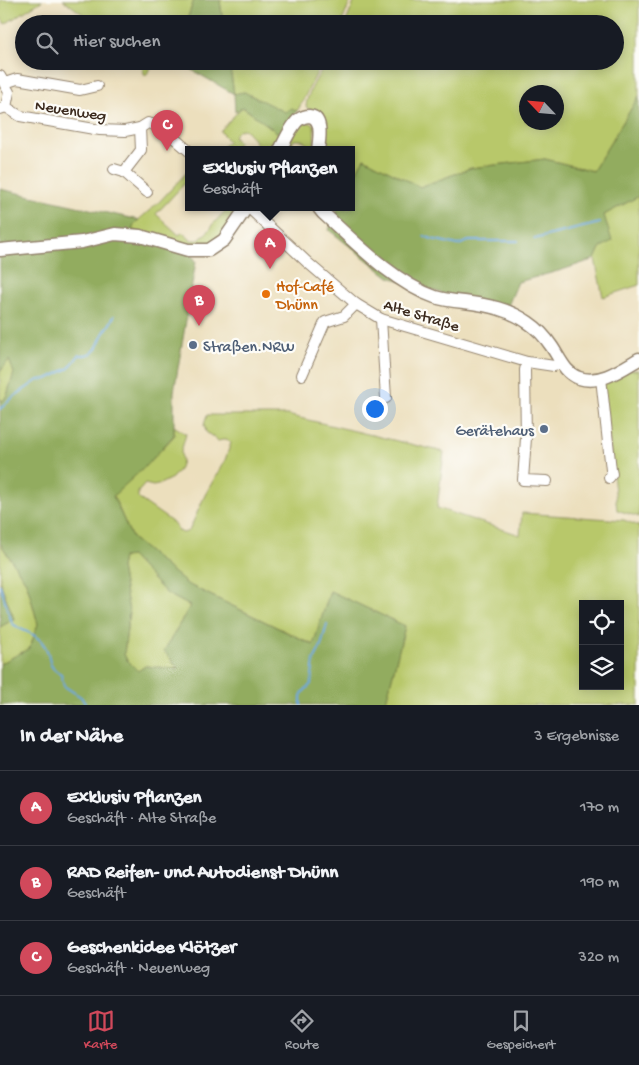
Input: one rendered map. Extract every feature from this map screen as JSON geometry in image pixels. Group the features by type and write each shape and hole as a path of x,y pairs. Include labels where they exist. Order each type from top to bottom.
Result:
{"main road":[{"path":"282,146 298,121 302,117 309,116 315,119 320,129 318,146"},
{"path":"0,250 82,242 115,234 136,235 182,249 202,251 220,244 245,211"},
{"path":"321,211 381,264 399,278 425,293 444,300 494,307 516,315 539,331 552,346 568,372 580,378 601,378 636,364"}],"street":[{"path":"3,108 9,92 3,79 18,79 80,90 97,86"},
{"name":"Neuenweg","path":"3,108 20,116 100,130 118,131 140,128 148,123 166,131 185,148"},
{"path":"140,128 141,150 119,170 148,192"},
{"name":"Alte Straße","path":"250,211 356,304 381,319 527,362 554,366 562,363"},
{"path":"302,375 324,322 344,316 356,304"},
{"path":"381,319 386,398"},
{"path":"527,362 525,370 526,438 524,480 547,480"},
{"path":"601,378 612,474 609,478"}],"green space":[{"path":"0,0 43,0 19,15 15,15 15,18 5,24 0,16"},
{"path":"63,0 194,0 189,15 84,15"},
{"path":"194,0 220,0 222,15 189,15"},
{"path":"220,0 351,0 345,15 222,15"},
{"path":"355,0 639,0 639,96 593,171 545,159 471,168 420,187 364,158 355,174 355,146 320,146 312,111 306,107 311,90 321,70 624,70 624,15 349,15"},
{"path":"143,70 150,70 145,76"},
{"path":"192,70 230,70 234,94"},
{"path":"230,70 318,70 297,111 291,108 286,113 244,92 234,94"},
{"path":"244,92 285,112 291,108 297,111 282,136 243,107 235,112 234,94"},
{"path":"639,96 639,196 604,215 612,241 600,248 595,259 518,282 507,308 451,296 389,277 329,230 337,211 355,211 355,174 364,158 420,187 471,168 545,159 593,171"},
{"path":"242,107 282,136 276,146 254,146 256,143 248,132 243,129 233,137 239,142 236,146 224,146 228,141 220,131"},
{"path":"309,122 314,125 315,146 306,146 307,143 302,140 294,140 290,146 286,146 299,125"},
{"path":"185,174 185,183 156,214 179,235 182,232 191,240 199,240 225,211 238,211 220,238 200,248 132,230 135,223 159,202"},
{"path":"0,189 139,220 135,223 132,230 191,254 196,261 174,392 174,435 147,465 113,496 132,538 187,584 313,645 330,591 405,626 385,705 0,705 0,664 30,648 38,624 27,584 0,543 0,399 3,401 7,395 14,373 9,360 0,372","holes":["131,556 166,593 190,606 164,651 179,669 145,666 138,671 124,654 129,611 121,568 123,557"]},
{"path":"639,196 639,285 603,297 595,259 600,248 604,215"},
{"path":"9,359 14,373 7,395 3,401 0,399 0,372"},
{"path":"630,370 639,370 639,517 617,510 603,383"},
{"path":"207,415 287,415 444,452 437,508 520,535 522,513 624,520 639,526 639,705 385,705 405,626 330,591 314,645 187,584 132,538 113,495 147,465 174,436 174,426 186,434 179,470 172,478 158,485 145,484 138,492 138,498 172,522 179,531 183,533 189,531 205,495 225,460 231,443 227,439 218,441 206,432 204,425"},
{"path":"0,543 27,584 38,624 30,648 0,664 0,627 14,619 0,582"},
{"path":"131,556 166,593 190,606 164,651 179,669 146,666 138,671 126,660 124,654 129,611 121,568 123,557"},
{"path":"0,582 14,619 0,627"}],"waterway":[{"path":"534,239 600,223"},
{"path":"424,236 458,245 469,241 518,241"},
{"path":"0,409 38,380 47,379 69,368 79,355 93,352 114,316"},
{"path":"0,585 12,623 40,640 47,649 52,667 61,674 64,686 81,697 86,705"},
{"path":"301,705 301,696 311,684 314,660 321,646 327,624"}],"place":[{"name":"Geschenkidee Klötzer","path":"167,151"},
{"name":"Exklusiv Pflanzen","path":"270,269"},
{"name":"Hof-Café Dhünn","path":"266,294"},
{"name":"RAD Reifen- und Autodienst Dhünn","path":"199,326"},
{"name":"Straßen.NRW","path":"193,345"},
{"name":"Gerätehaus","path":"544,429"}]}
